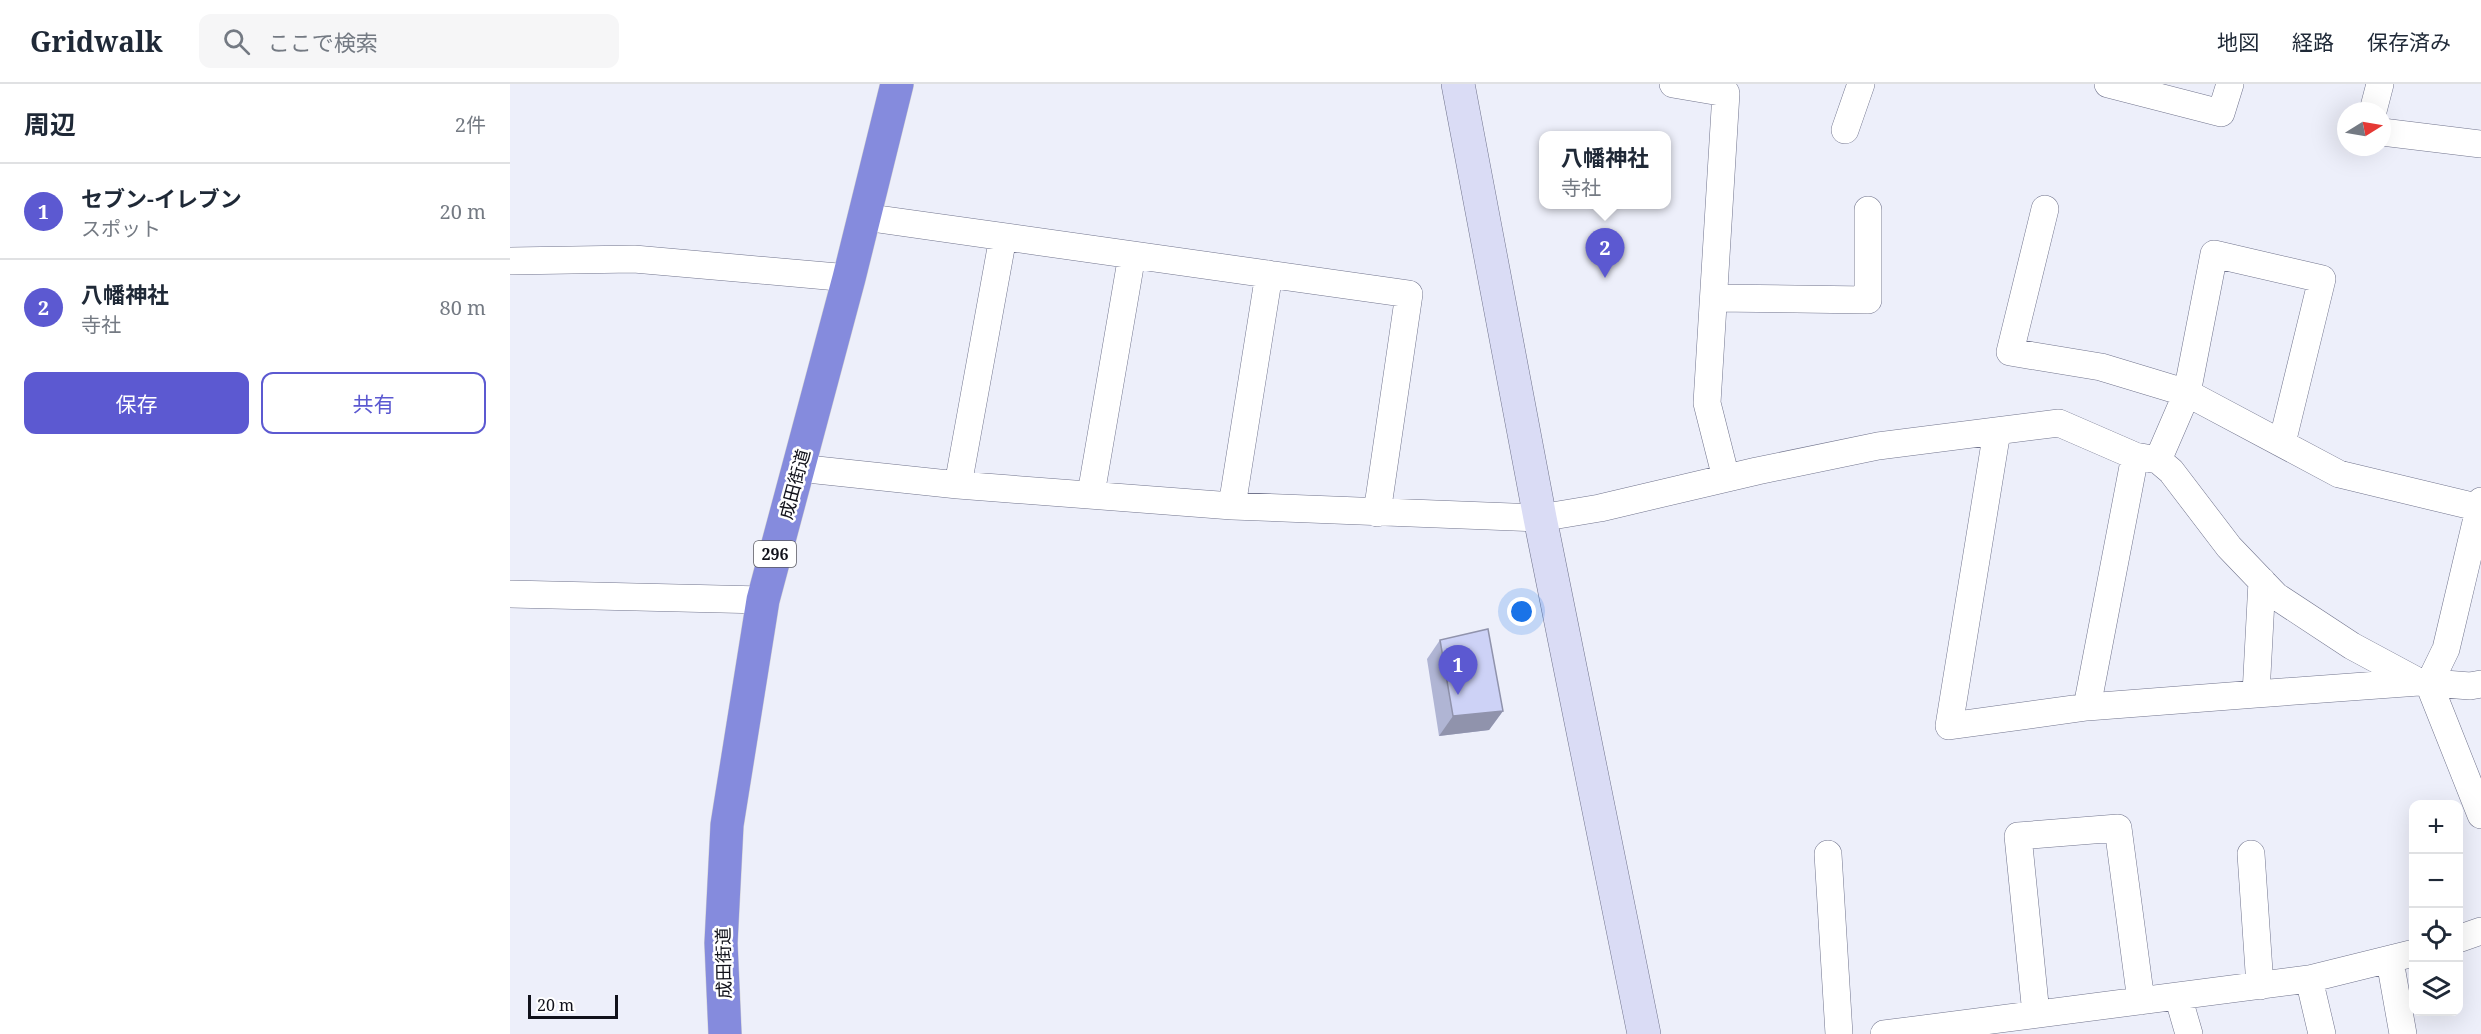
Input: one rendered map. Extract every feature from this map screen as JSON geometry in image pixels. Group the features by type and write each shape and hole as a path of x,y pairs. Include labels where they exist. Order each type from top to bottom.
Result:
{"highway":[{"name":"成田街道","path":"725,1034 721,943 727,825 763,600 849,278 897,84"}],"street":[{"path":"1458,84 1540,518 1644,1034"},
{"path":"1673,84 1726,93 1707,403 1726,478"},
{"path":"1845,130 1861,84"},
{"path":"2108,84 2221,113 2230,84"},
{"path":"2375,102 2380,84"},
{"path":"2391,133 2481,144"},
{"path":"2045,209 2010,352 2101,367 2187,393 2339,474 2480,504 2446,648 2424,683"},
{"path":"1714,298 1868,300 1868,210"},
{"path":"864,217 1408,294 1377,513"},
{"path":"958,485 1003,237"},
{"path":"2087,707 2147,458 2187,393 2214,254 2322,279 2282,443"},
{"path":"1091,494 1132,255"},
{"path":"510,261 634,259 849,278"},
{"path":"1232,506 1269,274"},
{"path":"798,468 958,485 1232,506 1540,518 1600,508 1726,478 1878,446 2059,423 2147,458 2171,471 2229,547 2276,596 2352,646 2424,683 2481,815"},
{"path":"1997,431 1948,726 2087,707 2424,683 2470,686 2481,684"},
{"path":"2256,694 2262,581"},
{"path":"510,594 763,600"},
{"path":"2036,1014 2018,836 2118,828 2141,1001"},
{"path":"1828,854 1839,1034"},
{"path":"2251,854 2260,986"},
{"path":"2463,937 2481,931"},
{"path":"1884,1034 2309,979 2402,957 2403,1034"},
{"path":"2309,979 2322,1034"},
{"path":"2178,996 2189,1034"}],"building":[{"path":"1488,629 1503,711 1453,716 1440,640"}],"place":[{"name":"八幡神社","path":"1605,278"},
{"name":"セブン-イレブン","path":"1458,695"}]}
